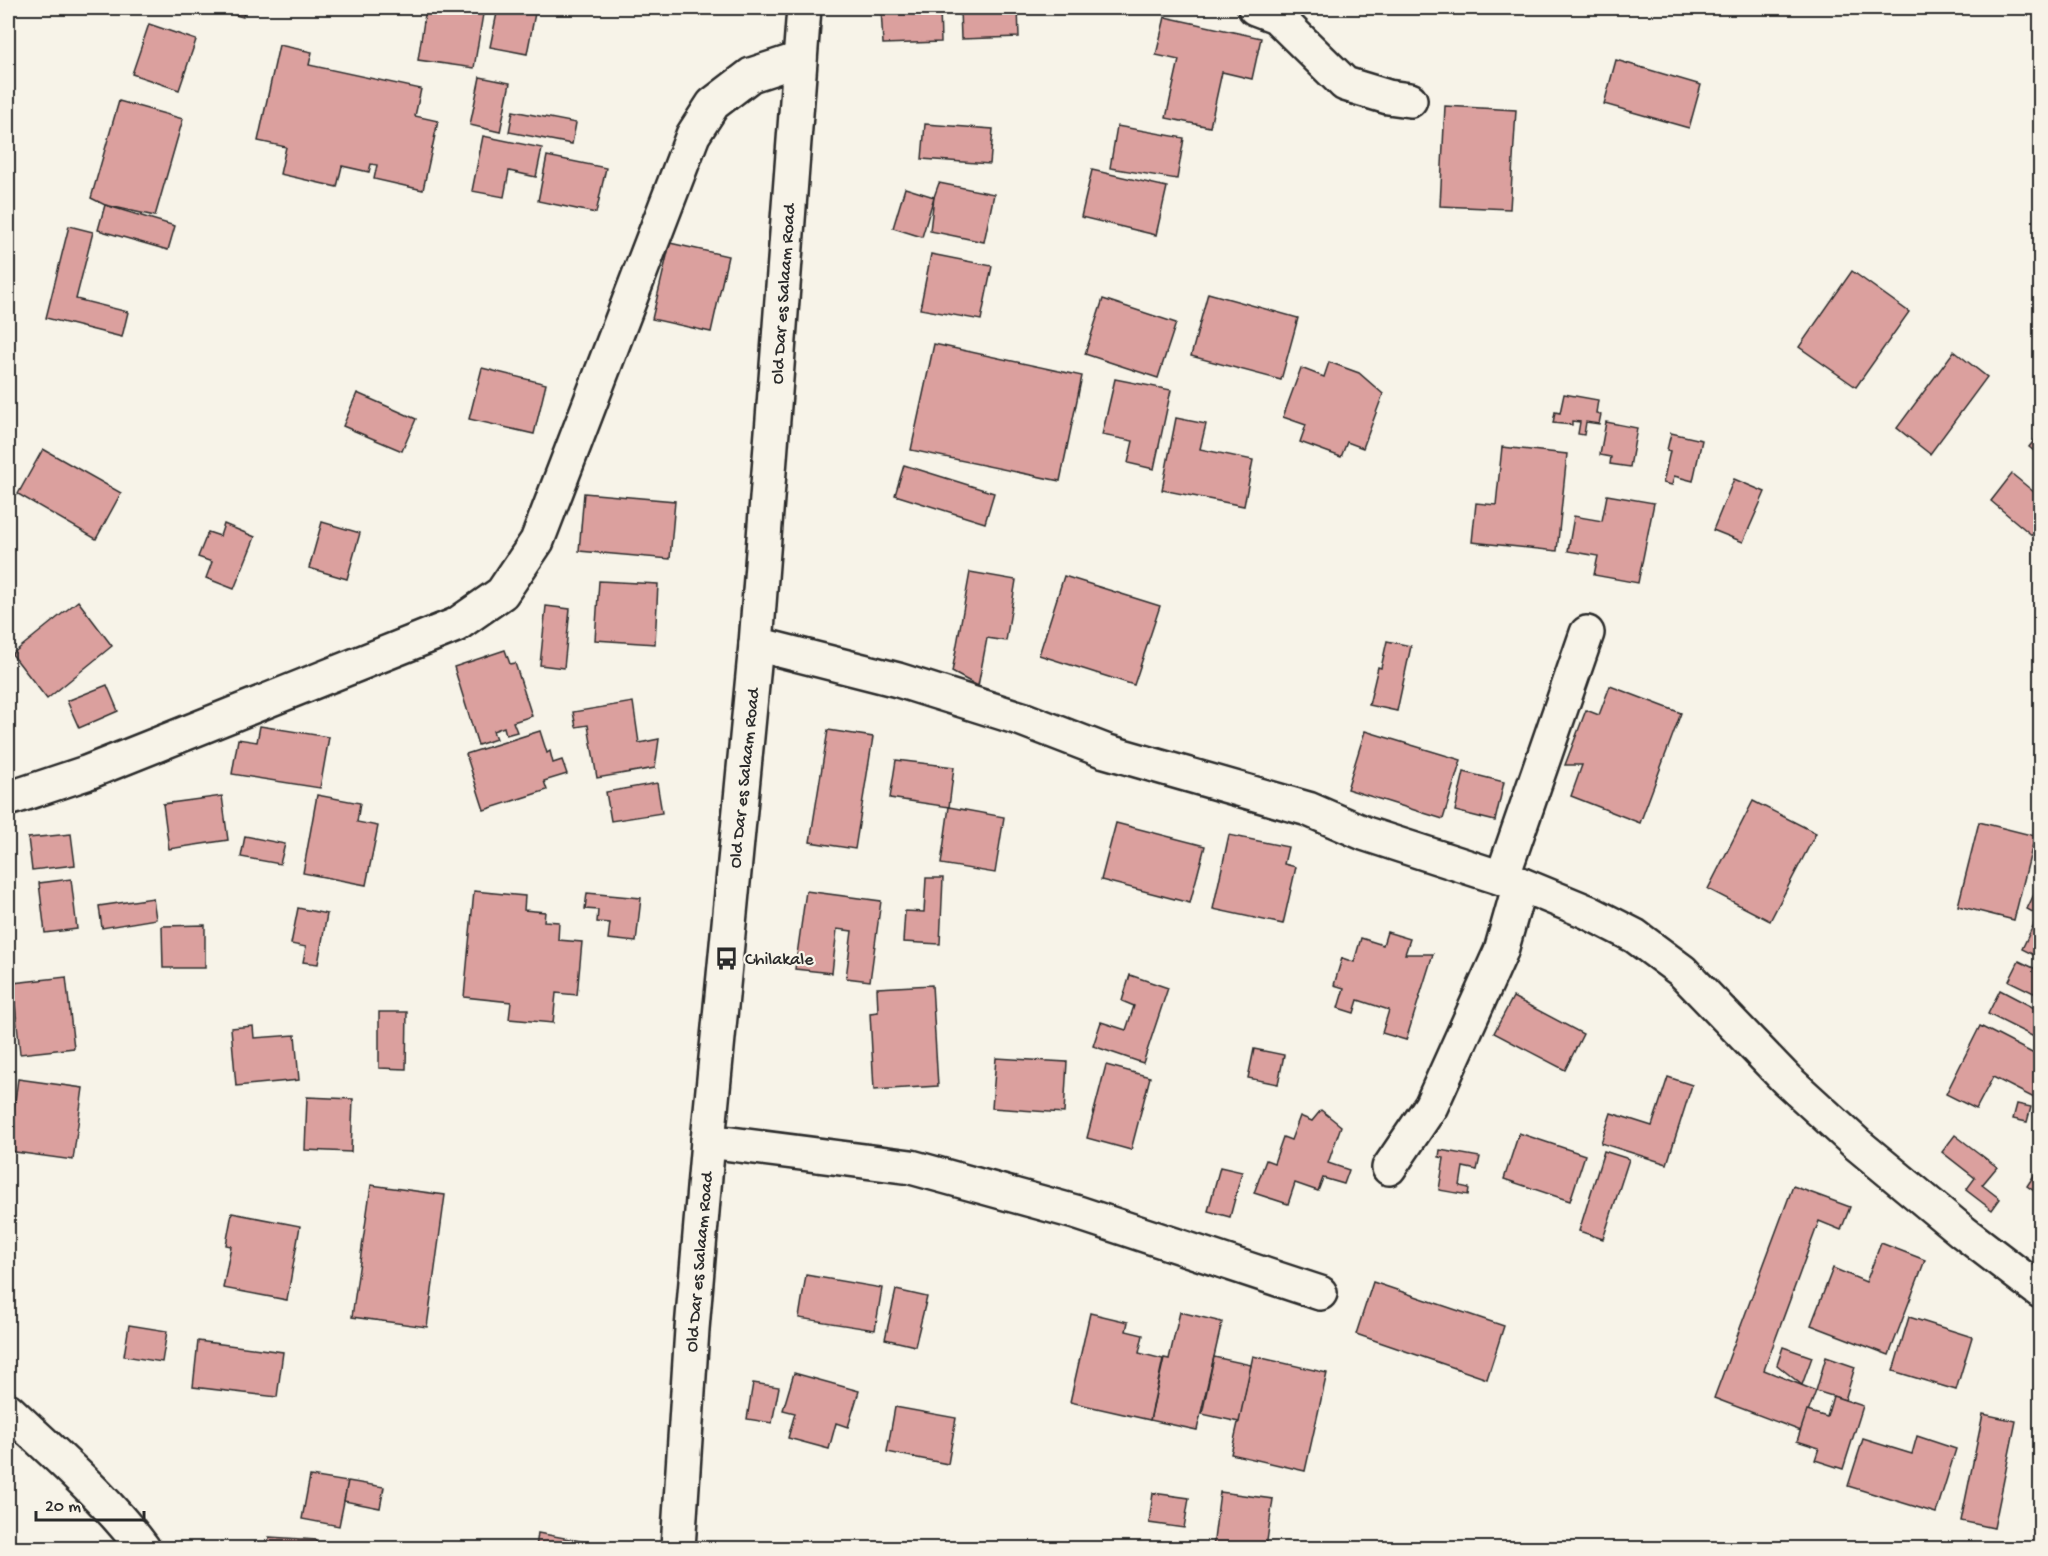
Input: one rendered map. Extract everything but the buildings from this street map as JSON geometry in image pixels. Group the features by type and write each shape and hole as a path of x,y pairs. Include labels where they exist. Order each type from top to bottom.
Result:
{"street":[{"name":"Old Dar es Salaam Road","path":"678,1548 692,1329 708,1141 756,644 804,8"},
{"path":"1255,8 1276,16 1345,84 1388,97 1410,100"},
{"path":"8,799 86,773 456,625 502,593 537,541 693,135 713,104 751,75 800,59"},
{"path":"1389,1168 1431,1106 1501,951 1511,881 1587,633"},
{"path":"756,644 898,680 1022,719 1105,750 1308,809 1366,834 1511,881 1588,912 1635,936 1682,970 1787,1080 1857,1144 1963,1232 2040,1291"},
{"path":"708,1141 911,1167 1075,1212 1320,1293"},
{"path":"8,1410 70,1469 144,1548"}],"place":[{"name":"Chilakale","path":"727,958"}]}
